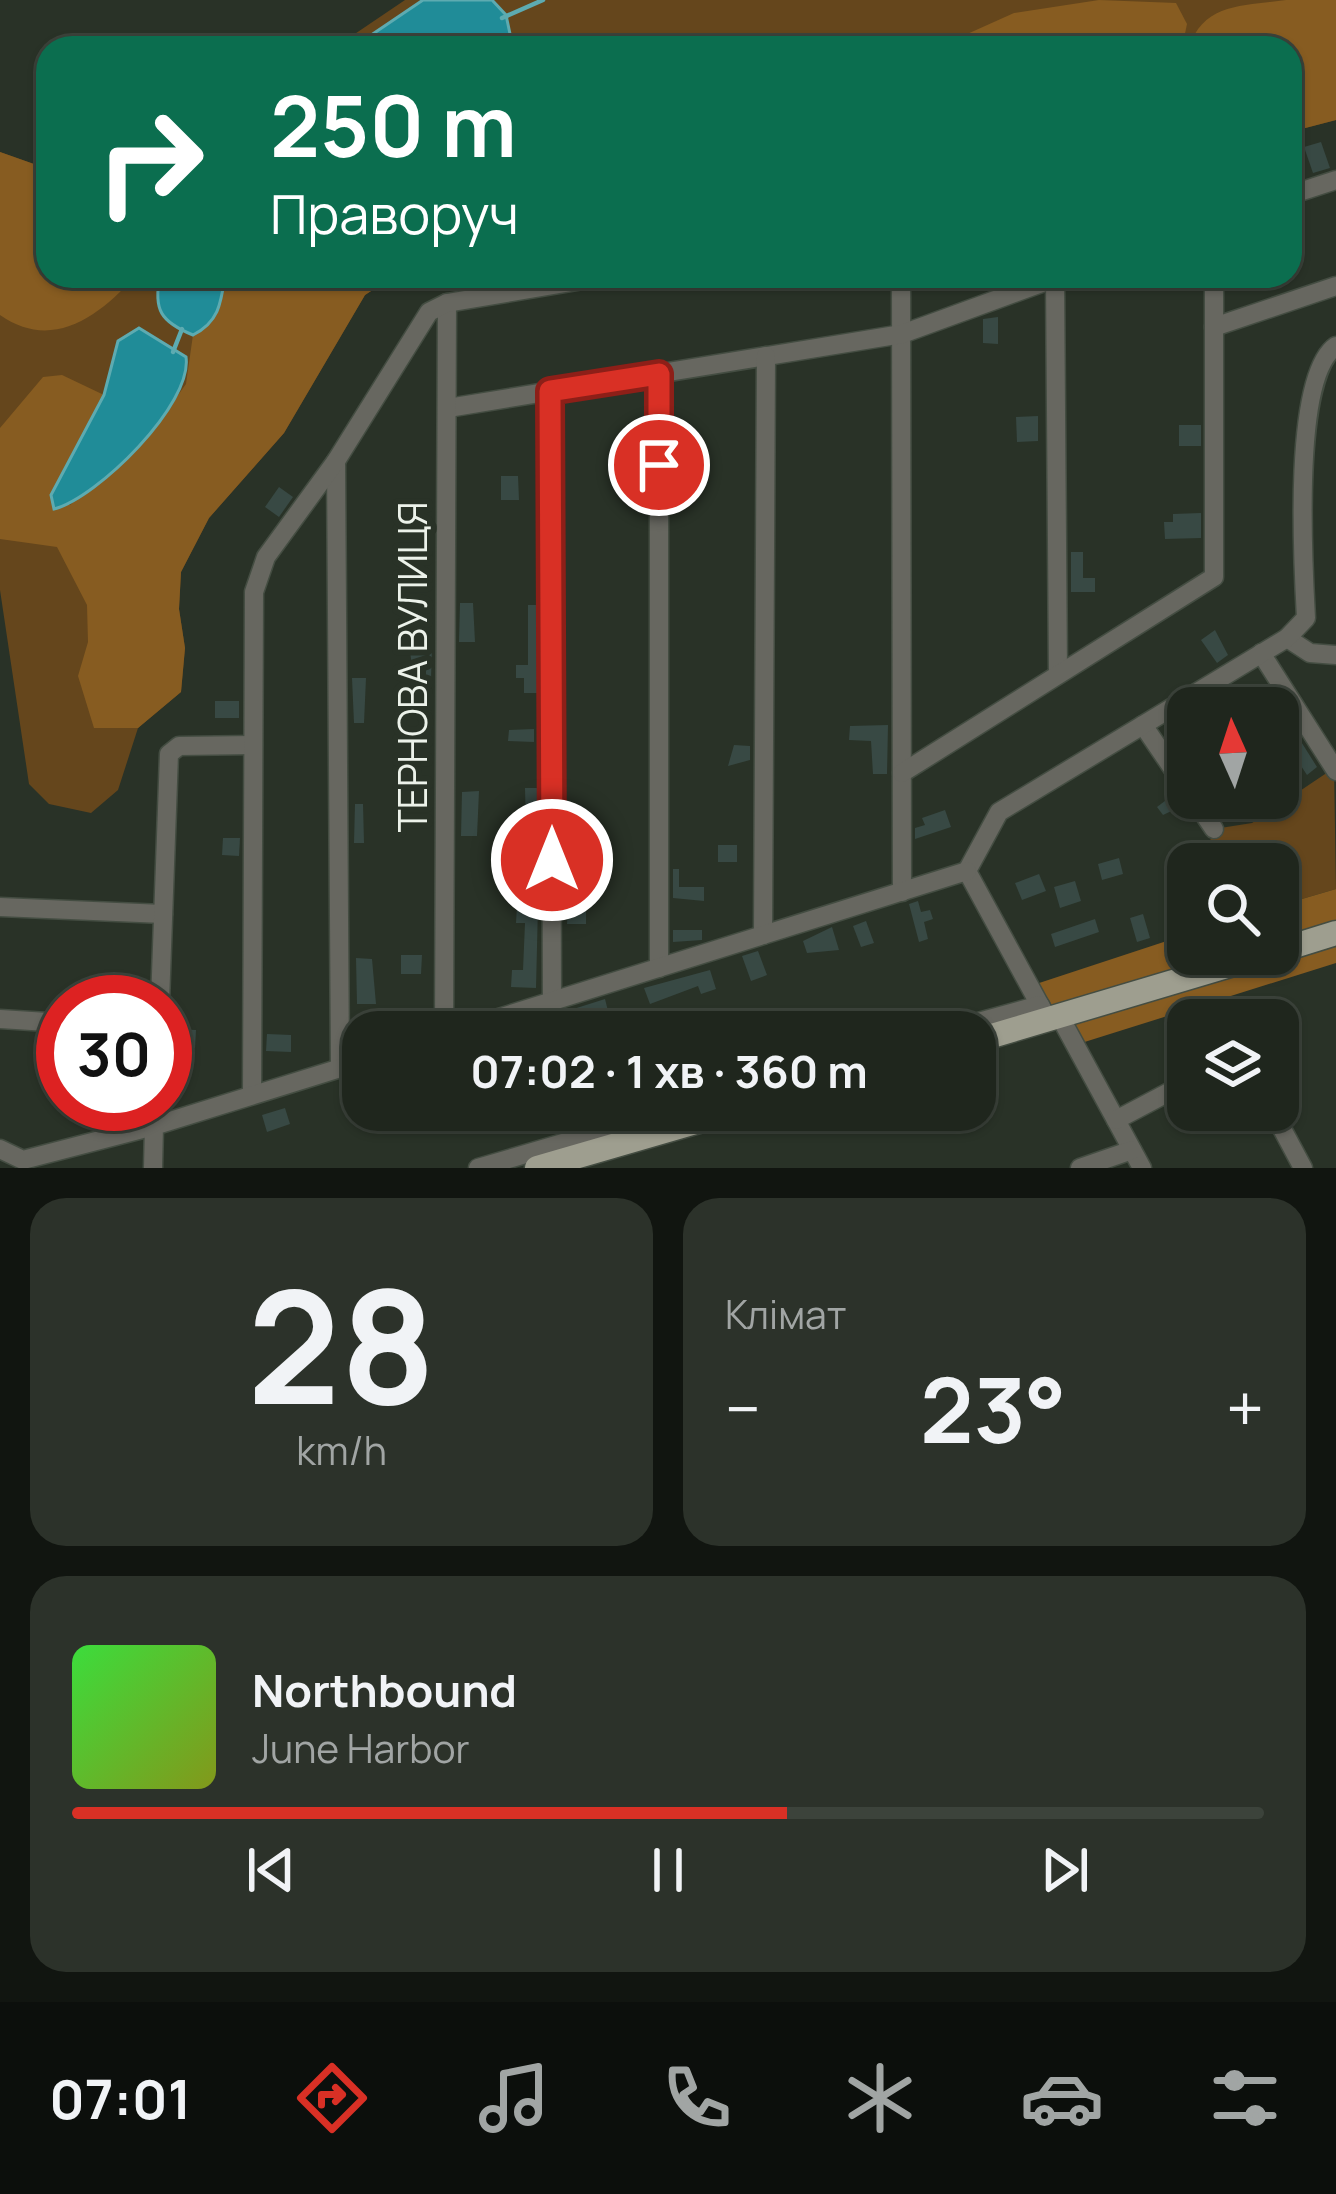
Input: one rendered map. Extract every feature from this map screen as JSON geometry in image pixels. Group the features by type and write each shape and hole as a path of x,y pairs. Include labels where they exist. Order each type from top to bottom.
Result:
{"main road":[{"path":"996,1033 1049,1014"},
{"path":"537,1168 665,1131"}],"street":[{"path":"1302,191 1336,180"},
{"path":"1214,327 1336,286"},
{"path":"252,1095 256,578 430,312 447,303 536,288"},
{"path":"901,288 902,892"},
{"path":"448,408 902,334 1028,288"},
{"path":"1058,288 1058,674"},
{"path":"902,773 1214,577 1214,288"},
{"name":"ТЕРНОВА ВУЛИЦЯ","path":"444,1011 447,303"},
{"path":"520,1011 967,871 999,812 1288,638 1306,618 1300,512 1315,372 1336,346"},
{"path":"764,935 766,356"},
{"path":"659,374 659,968"},
{"path":"550,391 552,1001"},
{"path":"192,1114 340,1068 336,461"},
{"path":"1288,638 1310,653 1336,655"},
{"path":"1261,653 1336,771"},
{"path":"1143,725 1167,761"},
{"path":"161,975 169,754 178,746 253,745"},
{"path":"1207,819 1214,829"},
{"path":"967,871 1137,1159 1080,1168"},
{"path":"0,907 163,914"},
{"path":"1299,944 1336,933"},
{"path":"996,1023 1049,1014 1191,975"},
{"path":"0,1019 36,1021"},
{"path":"1116,1120 1167,1093"},
{"path":"0,1149 23,1160 135,1131"},
{"path":"153,1168 154,1131"},
{"path":"478,1168 604,1131"},
{"path":"1283,1131 1303,1168"}],"shaded area":[{"path":"405,0 1336,0 1336,120 1302,129 1302,36 352,36"},
{"path":"1099,0 1176,3 1187,24 1184,36 963,36 1014,13"},
{"path":"1336,0 1336,120 1302,129 1302,36 1195,36 1215,14 1241,6"},
{"path":"0,152 36,165 36,288 376,288 365,295 284,433 209,518 181,572 179,609 185,648 181,692 138,728 118,790 91,813 49,804 29,784 0,590"},
{"path":"0,152 36,165 36,288 123,288 89,316 55,330 37,330 0,315"},
{"path":"223,288 376,288 365,295 284,433 209,518 181,572 179,609 185,648 181,692 138,728 94,728 78,676 88,642 87,605 57,547 0,539 0,428 43,377 62,375 104,395 51,495 70,505 149,435 186,384 193,335 213,318"},
{"path":"1334,768 1336,889 1299,900 1299,843 1209,843 1214,829 1258,819 1299,819 1299,791"},
{"path":"1336,889 1336,963 1299,975 1299,900"},
{"path":"1167,941 1167,975 1298,975 1221,999 1167,999 1167,1016 1075,1045 1030,986"}],"water":[{"path":"423,0 492,0 506,15 510,36 370,36"},
{"path":"159,288 223,288 213,318 193,335 167,320"},
{"path":"139,328 186,357 174,399 159,423 117,468 54,509 51,495 104,395 118,341"}],"building":[{"path":"1321,142 1330,168 1313,173 1304,147"},
{"path":"998,317 998,344 983,343 983,319"},
{"path":"1038,416 1038,441 1017,442 1016,417"},
{"path":"1179,425 1201,425 1201,446 1179,446"},
{"path":"501,476 518,476 519,500 501,500"},
{"path":"279,487 293,497 279,517 265,507"},
{"path":"1201,513 1201,538 1165,539 1164,522 1173,522 1173,514"},
{"path":"1071,552 1083,552 1083,578 1095,578 1095,592 1071,592"},
{"path":"460,603 473,603 475,642 459,642"},
{"path":"528,605 537,605 537,693 524,693 524,678 516,678 516,665 528,665"},
{"path":"1215,630 1228,655 1217,663 1201,640"},
{"path":"409,643 432,644 430,715 418,715"},
{"path":"352,678 366,678 364,723 354,723"},
{"path":"215,701 239,701 239,718 215,718"},
{"path":"888,725 887,774 873,774 871,741 849,740 850,726"},
{"path":"534,729 534,742 508,741 509,730"},
{"path":"1299,738 1317,767 1307,775 1299,763"},
{"path":"734,745 750,746 750,760 728,766"},
{"path":"525,788 538,788 538,830 526,830"},
{"path":"479,791 477,836 461,836 462,792"},
{"path":"1167,799 1167,813 1163,815 1157,807"},
{"path":"355,804 363,804 364,843 354,843"},
{"path":"945,810 951,827 915,839 915,828 925,825 922,818"},
{"path":"223,838 240,838 239,856 222,855"},
{"path":"718,845 737,845 737,862 718,862"},
{"path":"1119,858 1123,874 1102,880 1098,864"},
{"path":"673,869 679,869 679,887 704,887 704,901 673,898"},
{"path":"1039,874 1046,891 1022,900 1015,883"},
{"path":"1075,881 1081,901 1060,908 1054,887"},
{"path":"918,901 921,912 930,910 933,919 924,922 928,939 919,942 909,904"},
{"path":"517,905 538,906 536,988 511,987 512,970 523,970 525,923 516,923"},
{"path":"568,908 586,909 586,924 567,924"},
{"path":"1143,914 1150,938 1137,942 1130,918"},
{"path":"1095,919 1099,932 1055,947 1051,934"},
{"path":"866,921 874,943 861,947 853,926"},
{"path":"832,927 839,950 807,953 803,941"},
{"path":"673,930 702,930 702,940 673,942"},
{"path":"758,951 767,975 751,981 742,956"},
{"path":"401,955 422,955 421,974 401,974"},
{"path":"356,958 372,959 376,1004 357,1004"},
{"path":"710,970 716,989 701,994 698,986 650,1004 644,988"},
{"path":"605,999 608,1011 567,1011"},
{"path":"267,1034 291,1035 291,1052 266,1051"},
{"path":"285,1108 290,1124 267,1132 262,1115"}],"waterway":[{"path":"502,18 543,0"},
{"path":"173,352 182,329"}],"route":[{"path":"552,860 550,391 659,374 659,465"}]}
